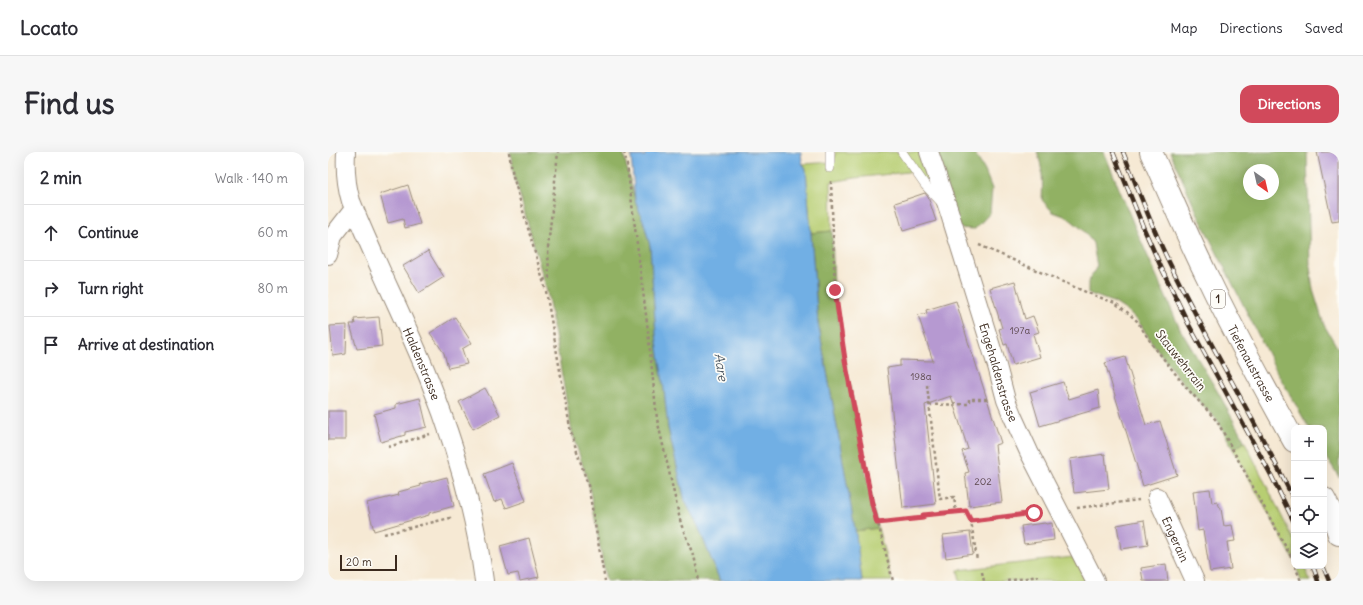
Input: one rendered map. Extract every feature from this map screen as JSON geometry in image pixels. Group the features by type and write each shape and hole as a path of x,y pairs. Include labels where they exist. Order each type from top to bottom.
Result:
{"main road":[{"name":"Tiefenaustrasse","path":"1151,152 1209,280 1291,435"},
{"path":"1327,505 1333,516 1339,534"}],"street":[{"name":"Haldenstrasse","path":"346,152 346,176 348,190 354,209 429,379 448,429 463,477 481,560 484,581"},
{"name":"Engehaldenstrasse","path":"929,152 949,211 997,366 1006,400 1029,452 1095,581"},
{"path":"328,255 333,236 354,209"},
{"name":"Engerain","path":"1157,497 1195,581"}],"lane":[{"path":"830,152 830,168"},
{"path":"902,152 925,185 949,211"}],"path":[{"path":"509,152 513,176 543,280 555,338 571,432 588,485 605,581"},
{"path":"543,280 549,278 548,248 558,152"},
{"path":"624,152 634,219 658,419 681,524 695,560 699,581"},
{"path":"830,168 835,290 845,360 872,504 892,581"},
{"name":"Stauwehrrain","path":"982,246 1088,293 1115,303 1137,321 1152,344 1184,386 1218,421 1291,556"},
{"path":"927,385 940,499 954,496 956,512"},
{"path":"929,405 969,404 970,399 987,399"},
{"path":"388,447 448,429"},
{"path":"1082,507 1129,501"},
{"path":"877,523 923,518 923,515 966,511 971,521 977,560"},
{"path":"971,521 1034,513"},
{"path":"384,534 446,519"},
{"path":"1296,569 1300,581"},
{"path":"982,572 984,581"},
{"path":"1007,581 1038,576"}],"green space":[{"path":"510,152 623,152 635,200 644,223 650,246 656,335 668,428 685,501 698,526 720,581 606,581 589,485 572,432 547,291 514,175"},
{"path":"835,152 929,152 940,184 930,188 916,171 831,182 832,231 811,233 806,170 803,164 834,162"},
{"path":"930,152 974,152 985,171 992,189 990,213 975,229 957,228"},
{"path":"1037,152 1104,152 1134,225 1180,329 1219,394 1245,442 1233,449 1218,421 1185,386 1153,344 1138,321 1115,303 1088,293 1088,282 1097,266 1093,243 1082,229 1067,217 1053,212 1042,200 1042,176"},
{"path":"1170,152 1307,152 1310,266 1313,290 1324,325 1339,350 1339,477 1327,458 1327,425 1307,425 1277,372 1202,223"},
{"path":"832,231 834,290 845,360 872,504 878,528 855,531 818,323 811,233"},
{"path":"1245,442 1291,535 1291,555 1233,449"},
{"path":"878,528 892,581 862,581 855,531"},
{"path":"1073,557 1095,581 960,581 958,570"},
{"path":"1297,569 1305,569 1310,581 1301,581"}],"water":[{"name":"Aare","path":"645,152 801,152 802,162 806,170 818,323 856,535 862,581 720,581 698,526 685,501 668,428 656,335 650,246 644,223 635,200 631,156 645,156"}],"building":[{"path":"1317,152 1339,152 1339,221 1332,222"},
{"path":"408,185 420,224 405,228 403,219 388,223 380,194"},
{"path":"925,193 928,197 936,221 903,231 895,203"},
{"path":"428,251 444,277 419,293 403,266"},
{"path":"1015,281 1025,319 1033,316 1039,332 1033,334 1040,357 1013,365 1007,344 1004,345 999,329 1002,328 990,288"},
{"path":"956,301 1001,443 995,445 1002,502 969,506 965,473 969,472 962,451 968,449 951,396 925,405 936,504 903,508 887,368 900,366 900,360 933,361 918,315 927,313 926,310"},
{"path":"379,317 382,346 357,349 350,324 355,324 354,319"},
{"path":"455,317 472,343 462,349 467,364 448,368 444,353 430,333"},
{"path":"347,325 346,354 333,356 330,326"},
{"path":"1125,357 1146,425 1160,421 1177,475 1143,486 1105,363"},
{"path":"1063,382 1069,399 1098,390 1100,408 1040,426 1030,392"},
{"path":"485,388 500,415 473,429 459,402"},
{"path":"420,398 427,427 405,432 405,435 381,442 374,414 396,408 396,404"},
{"path":"328,411 345,411 345,440 328,440"},
{"path":"1105,454 1109,489 1074,493 1070,459"},
{"path":"512,463 526,501 506,508 502,499 494,502 484,474"},
{"path":"447,477 454,506 374,531 367,503 399,495 398,492 421,486 420,484"},
{"path":"1210,489 1212,503 1217,502 1221,509 1224,526 1232,525 1235,541 1227,542 1231,569 1210,572 1203,530 1198,531 1193,491"},
{"path":"1144,520 1148,545 1121,549 1117,525"},
{"path":"1052,523 1054,540 1024,544 1021,526"},
{"path":"970,532 973,554 946,558 943,535"},
{"path":"529,538 539,577 520,581 518,573 508,575 500,546"},
{"path":"1166,564 1168,581 1143,581 1141,568"}],"railway":[{"path":"1113,152 1144,229 1189,325 1271,475 1291,516"},
{"path":"1123,152 1163,250 1292,497"},
{"path":"1314,569 1318,581"},
{"path":"1324,569 1329,581"}],"route":[{"path":"835,290 845,360 872,504 877,523 923,518 923,515 966,511 971,521 1034,513"}]}
